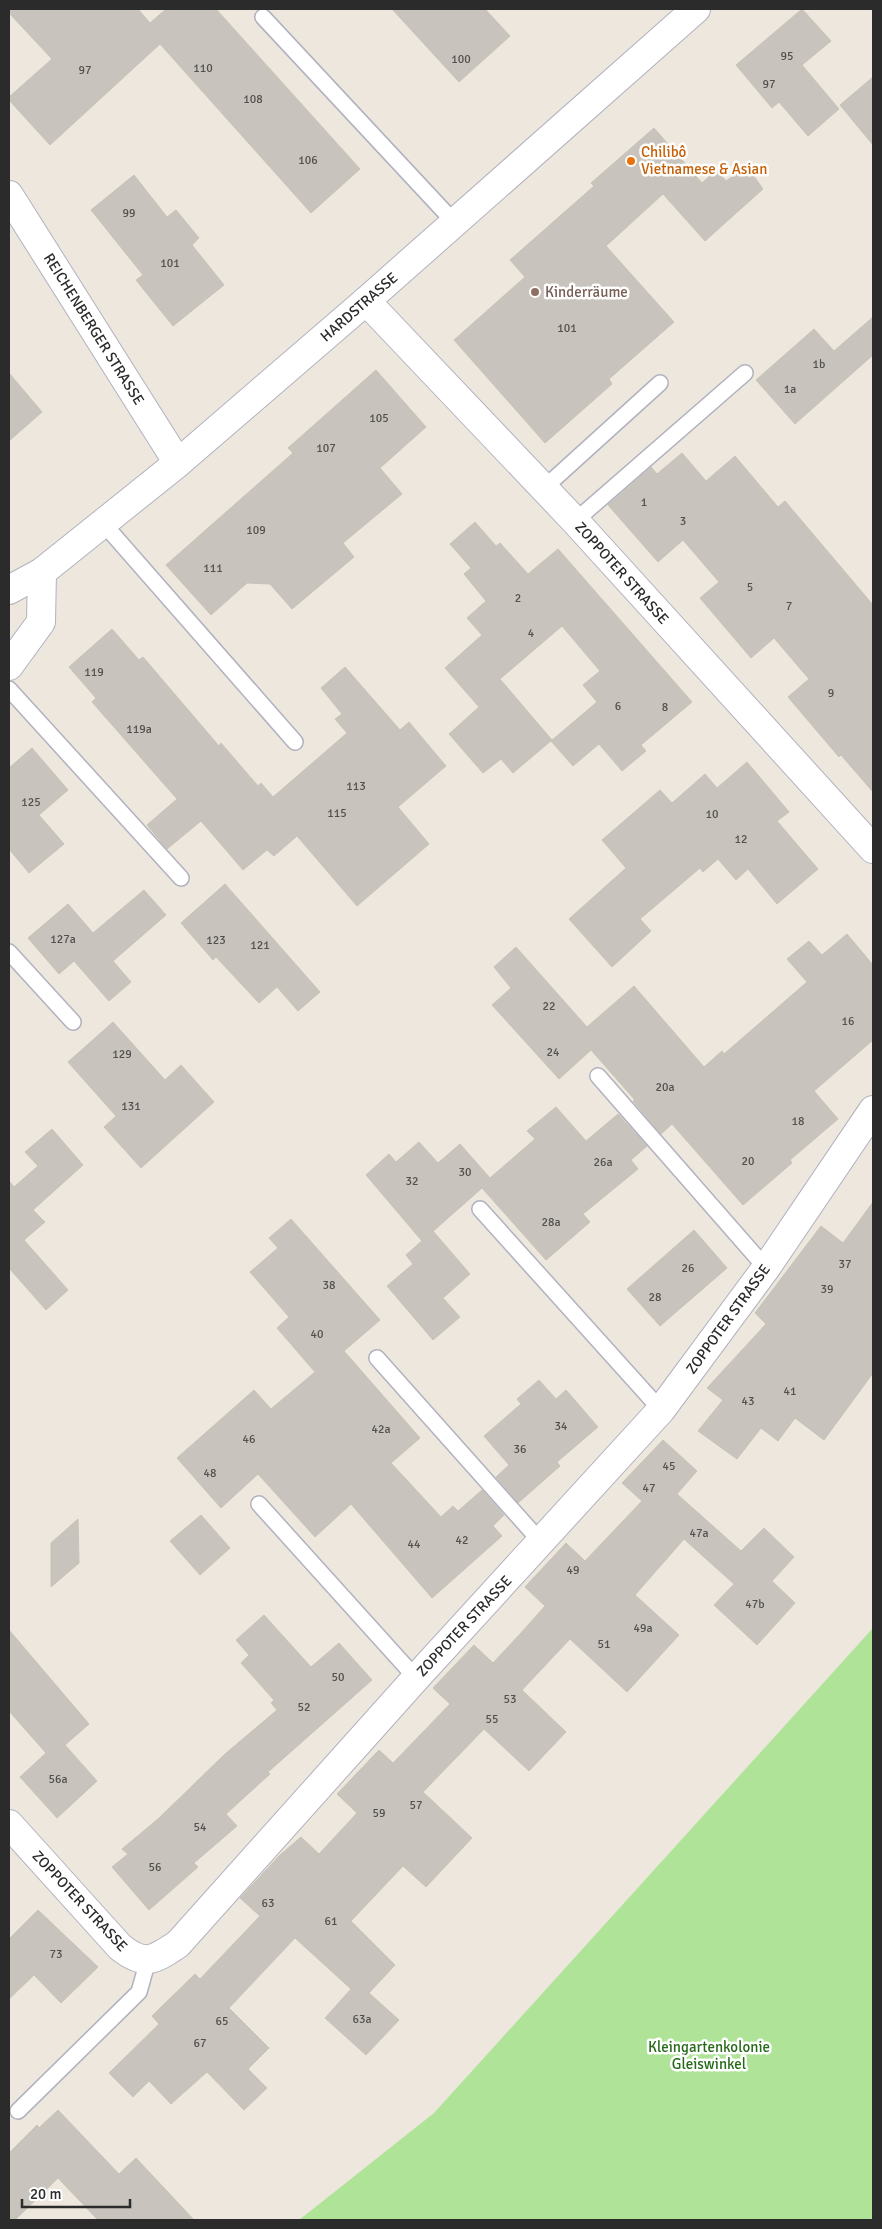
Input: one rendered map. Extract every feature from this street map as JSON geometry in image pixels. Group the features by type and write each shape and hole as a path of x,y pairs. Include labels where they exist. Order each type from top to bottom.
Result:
{"street":[{"name":"HARDSTRASSE","path":"9,590 42,572 178,463 366,302 696,9"},
{"name":"REICHENBERGER STRASSE","path":"9,195 178,463"},
{"name":"ZOPPOTER STRASSE","path":"366,302 575,521 873,850"},
{"path":"9,666 41,622 42,572"},
{"name":"ZOPPOTER STRASSE","path":"9,1824 120,1947 133,1958 148,1960 163,1954 178,1944 416,1678 661,1410 766,1268 873,1110"}],"lane":[{"path":"263,17 455,223"},
{"path":"575,521 745,373"},
{"path":"543,489 660,383"},
{"path":"103,524 295,742"},
{"path":"9,689 181,878"},
{"path":"9,952 74,1022"},
{"path":"598,1076 766,1268"},
{"path":"480,1209 661,1410"},
{"path":"377,1358 541,1542"},
{"path":"258,1504 416,1678"},
{"path":"18,2111 139,1992 148,1960"}],"green space":[{"name":"Kleingartenkolonie Gleiswinkel","path":"873,1628 873,2220 299,2220 434,2113"}],"building":[{"path":"9,9 138,9 150,23 166,9 216,9 360,169 311,213 160,44 50,145 9,100 9,97 52,59 9,13"},
{"path":"392,9 485,9 510,36 459,82"},
{"path":"802,9 831,41 802,65 839,109 808,136 779,102 772,108 736,65"},
{"path":"873,77 873,145 840,105"},
{"path":"654,128 702,183 717,170 726,181 747,166 763,189 705,241 663,194 606,246 674,322 609,379 612,384 545,443 454,340 525,277 510,260 594,186 591,183"},
{"path":"134,175 167,217 176,210 199,238 192,245 224,285 173,326 136,280 143,275 91,210"},
{"path":"873,317 873,355 795,424 756,380 814,329 834,351"},
{"path":"376,370 426,427 380,468 402,494 343,543 354,557 292,609 270,584 247,583 211,615 166,565 293,453 288,448"},
{"path":"9,373 42,412 9,441"},
{"path":"682,453 706,481 735,456 778,507 785,501 873,605 873,792 841,755 839,757 788,697 809,679 774,638 751,658 700,598 719,582 683,540 658,562 608,505 651,467 657,474"},
{"path":"475,522 496,546 500,543 528,574 558,549 692,702 641,745 646,751 622,771 599,744 573,766 551,741 597,702 583,685 600,671 562,626 500,679 552,740 513,773 501,759 483,773 449,734 479,707 445,668 482,635 467,618 486,601 464,574 471,568 450,544"},
{"path":"112,629 139,660 143,657 219,746 221,743 258,786 261,783 273,797 347,733 335,719 342,714 321,688 345,667 400,730 409,722 446,766 398,807 429,844 357,906 297,836 274,856 267,850 243,870 201,821 167,849 147,825 177,799 92,702 96,698 69,667"},
{"path":"32,748 68,790 39,815 64,844 29,873 9,849 9,768"},
{"path":"747,762 789,812 777,821 818,869 777,904 748,869 736,880 718,859 703,872 700,868 640,919 651,931 612,967 569,919 626,868 602,840 660,790 672,803 705,774 717,788"},
{"path":"225,884 320,992 298,1011 277,987 259,1003 216,957 213,960 181,923"},
{"path":"144,890 166,915 113,961 131,982 109,1001 74,961 59,974 28,938 68,904 93,933"},
{"path":"847,934 873,965 873,1040 814,1091 838,1119 790,1160 792,1163 743,1205 672,1124 661,1134 633,1101 635,1100 591,1050 559,1079 492,1005 511,988 494,967 516,947 587,1027 634,986 704,1067 722,1051 724,1054 807,982 787,959 809,941 822,955"},
{"path":"113,1022 165,1080 181,1065 214,1102 141,1168 104,1127 116,1116 68,1062"},
{"path":"556,1107 586,1141 618,1114 647,1146 631,1160 638,1169 583,1214 590,1222 546,1260 482,1188 422,1241 366,1175 389,1154 396,1162 419,1142 438,1163 460,1144 490,1178 535,1139 527,1131"},
{"path":"52,1129 83,1165 33,1210 45,1222 24,1240 68,1290 46,1310 9,1268 9,1181 14,1187 38,1166 25,1152"},
{"path":"873,1202 873,1373 824,1440 795,1418 778,1441 761,1428 737,1459 698,1431 723,1400 707,1388 766,1324 755,1313 821,1226 843,1243"},
{"path":"291,1219 380,1320 344,1351 420,1438 391,1463 441,1517 453,1506 458,1511 482,1490 504,1515 493,1526 502,1536 432,1598 351,1504 315,1537 258,1474 221,1508 177,1458 254,1390 271,1409 315,1372 277,1328 289,1317 250,1272 278,1248 269,1238"},
{"path":"694,1230 727,1268 660,1326 627,1289"},
{"path":"433,1231 470,1274 443,1298 460,1317 433,1340 387,1286 413,1264 406,1255"},
{"path":"539,1380 556,1399 566,1390 598,1427 557,1462 560,1466 518,1503 496,1477 509,1465 484,1436 521,1404 517,1399"},
{"path":"663,1440 697,1471 677,1494 741,1551 764,1528 794,1557 772,1581 795,1603 757,1645 714,1605 734,1584 684,1539 635,1595 679,1635 627,1692 570,1639 522,1690 566,1732 529,1771 484,1729 423,1792 472,1838 426,1887 403,1866 351,1921 395,1965 369,1993 399,2020 366,2055 325,2018 351,1989 295,1938 229,2008 269,2048 248,2069 267,2088 244,2110 207,2072 171,2104 149,2081 133,2097 109,2073 159,2024 152,2016 195,1974 200,1979 260,1916 240,1898 280,1855 301,1837 319,1854 357,1813 337,1794 379,1750 393,1763 450,1704 433,1688 474,1645 493,1663 520,1634 545,1606 525,1587 566,1543 585,1561 642,1501 622,1483"},
{"path":"201,1515 230,1548 200,1575 170,1541"},
{"path":"78,1519 79,1563 51,1587 51,1543"},
{"path":"264,1615 311,1667 339,1643 372,1680 268,1772 270,1774 226,1814 237,1826 194,1863 198,1867 149,1910 112,1867 128,1854 122,1849 158,1819 225,1754 277,1710 271,1703 274,1700 241,1663 249,1655 236,1640"},
{"path":"9,1630 89,1724 65,1745 97,1781 57,1818 20,1777 46,1753 9,1711"},
{"path":"38,1910 98,1967 61,2003 34,1975 9,1999 9,1939"},
{"path":"58,2110 119,2174 136,2158 194,2220 98,2220 58,2178 15,2220 9,2220 9,2153 37,2125 39,2128"}],"place":[{"name":"Chilibô Vietnamese & Asian","path":"631,161"},
{"name":"Kinderräume","path":"535,292"}]}
